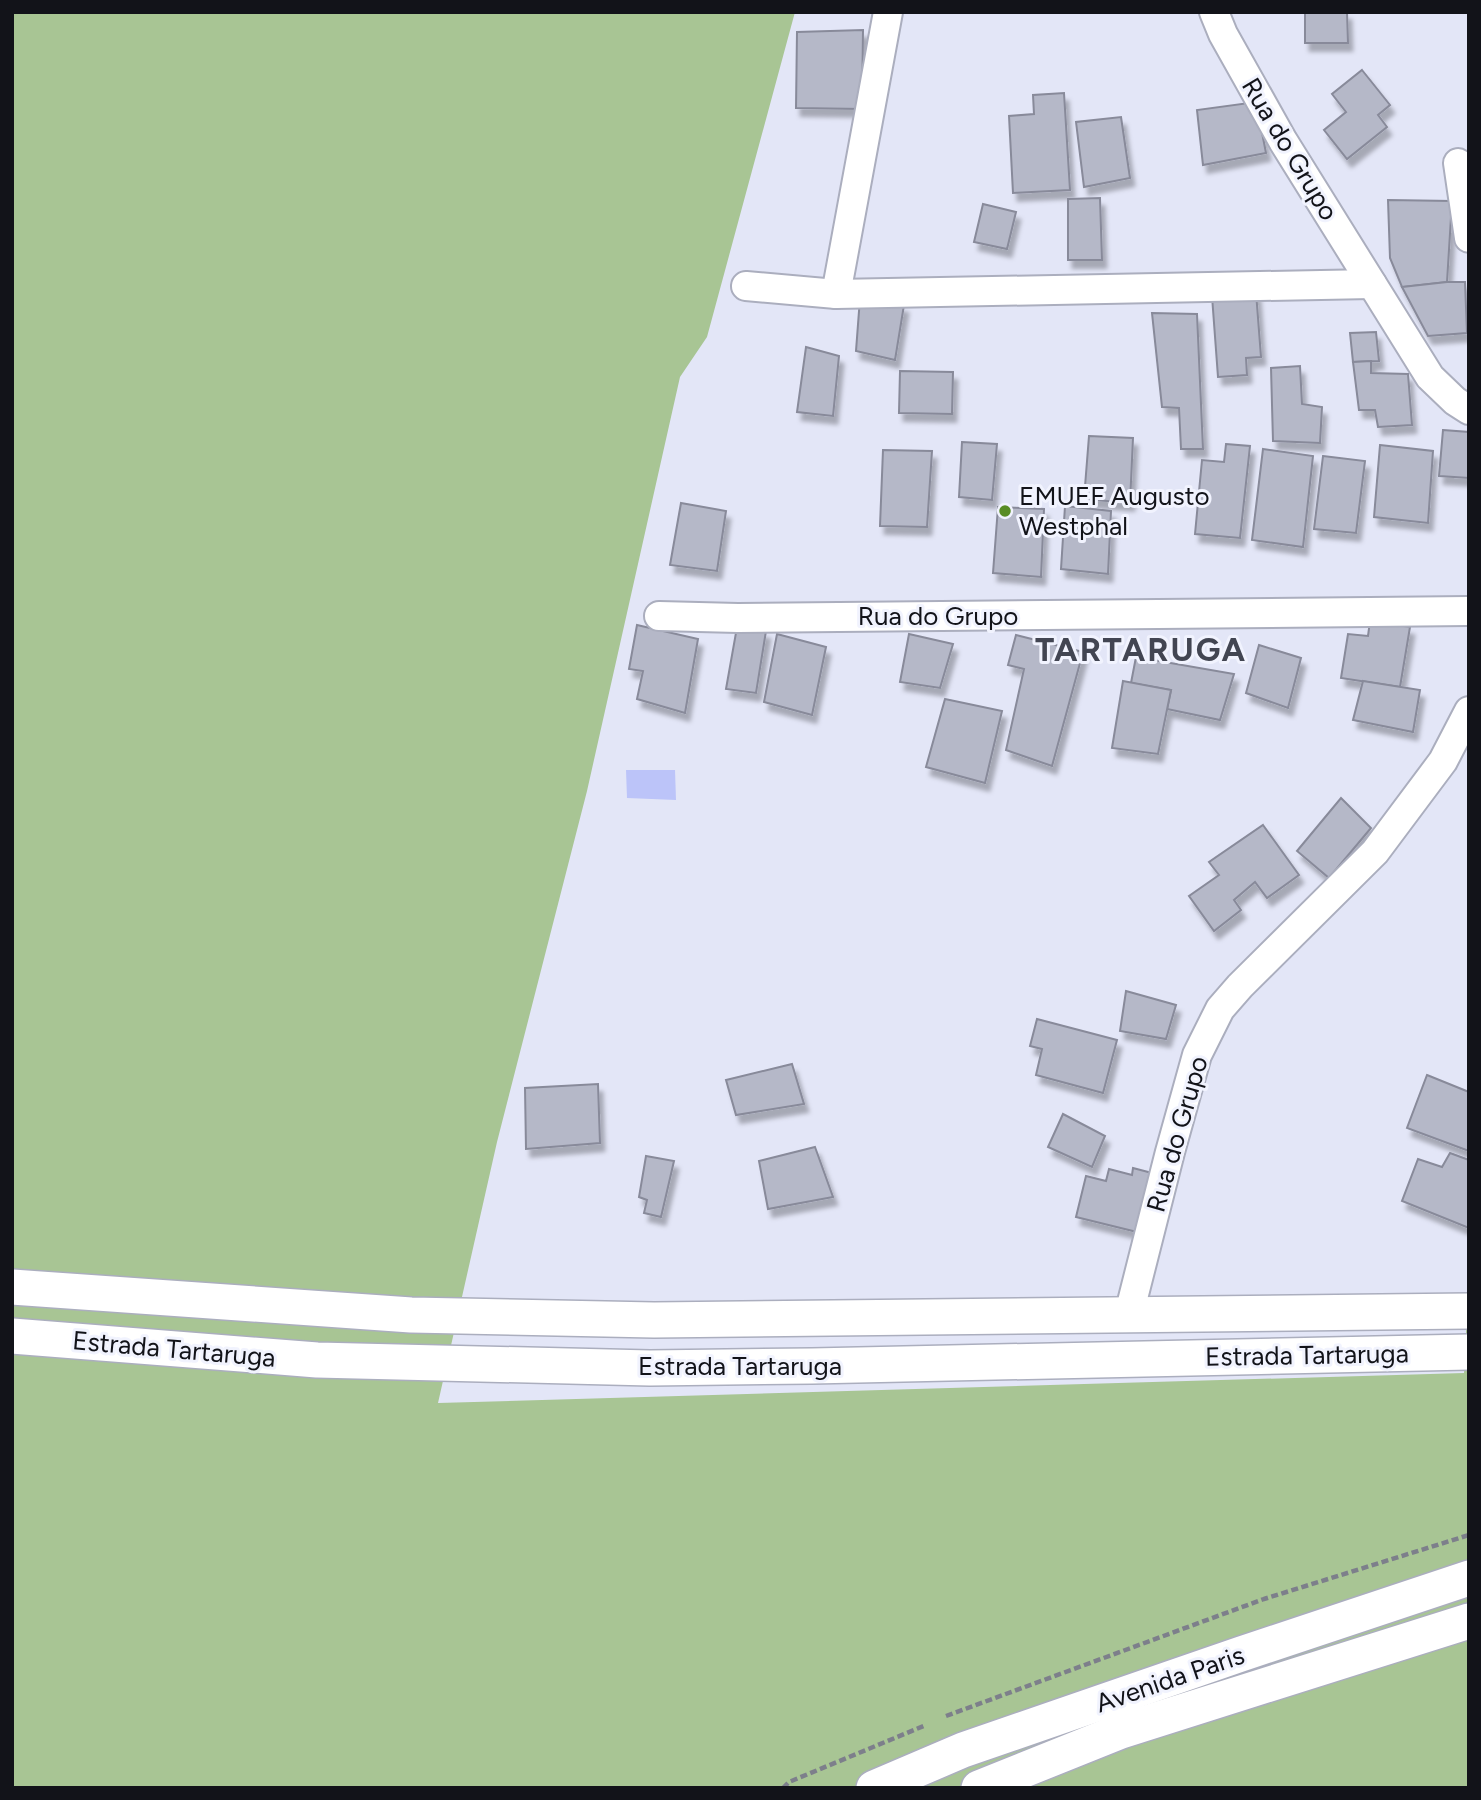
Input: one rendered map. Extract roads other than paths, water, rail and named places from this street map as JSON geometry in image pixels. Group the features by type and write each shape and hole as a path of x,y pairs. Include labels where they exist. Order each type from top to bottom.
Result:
{"street":[{"path":"836,294 888,12"},
{"name":"Rua do Grupo","path":"1214,12 1223,34 1283,141 1430,377 1455,401 1469,410"},
{"path":"1458,163 1469,238"},
{"path":"746,286 836,294 1372,284"},
{"name":"Rua do Grupo","path":"659,616 738,618 1469,611"},
{"name":"Rua do Grupo","path":"1129,1314 1197,1055 1220,1009 1375,852 1443,761 1469,711"},
{"name":"Estrada Tartaruga","path":"12,1287 424,1315 654,1320 1469,1311"},
{"name":"Estrada Tartaruga","path":"12,1336 317,1360 650,1368 1469,1352"},
{"name":"Avenida Paris","path":"874,1788 963,1750 1469,1578"},
{"name":"Avenida Paris","path":"979,1788 1121,1731 1469,1621"}],"water":[{"path":"626,770 675,770 676,800 627,798"}],"place":[{"name":"EMUEF Augusto Westphal","path":"1005,511"}],"district":[{"name":"TARTARUGA","path":"1141,649"}]}
